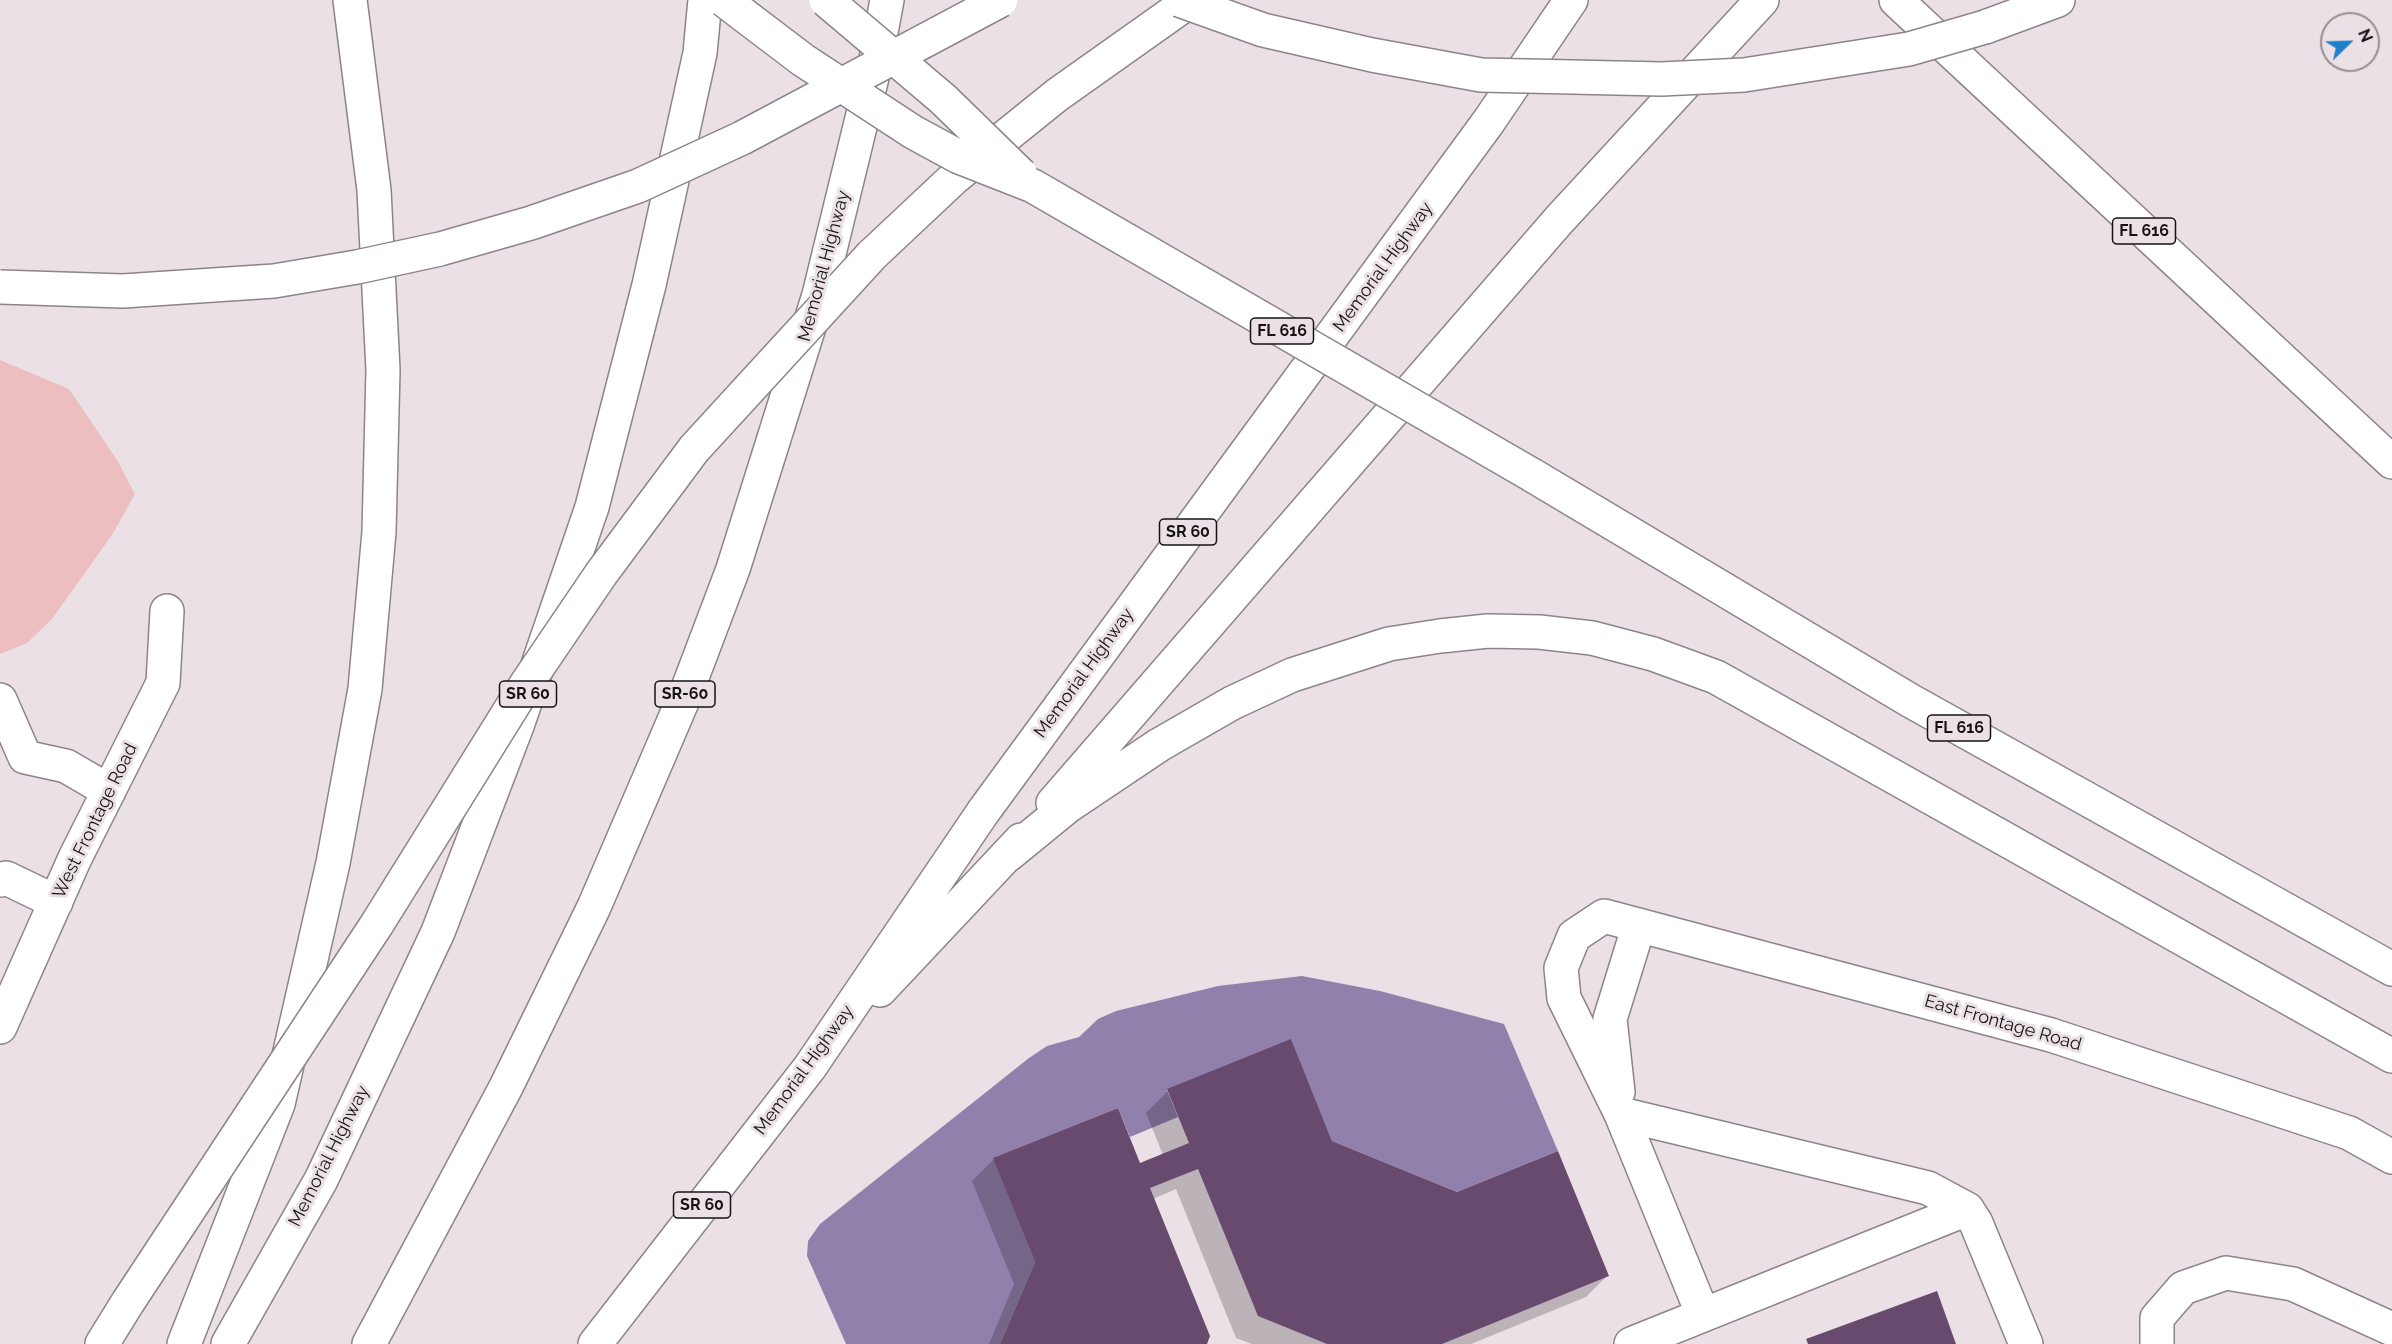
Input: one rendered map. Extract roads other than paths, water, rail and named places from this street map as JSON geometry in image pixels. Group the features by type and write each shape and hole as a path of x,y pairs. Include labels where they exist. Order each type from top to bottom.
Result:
{"main road":[{"path":"184,1344 278,1104 333,864 366,689 379,532 383,370 374,190 350,0"},
{"name":"Memorial Highway","path":"228,1344 321,1180 428,953 518,723 592,507 641,318 700,53 705,0"},
{"path":"724,0 802,60 913,132 959,157 1033,186"},
{"name":"FL 616","path":"826,0 943,99 1033,186 1532,475 1911,702 2392,969"},
{"name":"Memorial Highway","path":"369,1344 506,1087 589,918 688,688 733,569 819,295 875,65 887,0"},
{"path":"0,287 123,291 274,280 357,267 520,226 638,186 722,148 1001,0"},
{"path":"1179,0 1263,30 1372,55 1481,75 1662,79 1744,75 1909,49 1985,27 2058,0"},
{"path":"102,1344 371,934 527,683 601,574 694,449 872,255 954,178 1057,95 1191,0"},
{"name":"Memorial Highway","path":"595,1344 810,1067 983,812 1462,158 1571,0"},
{"path":"810,1067 1008,855 1558,220 1762,0"},
{"name":"FL 616","path":"1896,0 2392,462"},
{"name":"West Frontage Road","path":"0,1027 56,902 163,683 167,611"},
{"path":"1008,855 1068,806 1159,745 1232,704 1292,675 1389,644 1440,636 1488,631 1539,632 1592,638 1653,654 1716,677 2392,1056"},
{"path":"0,700 25,757 66,766 109,791"},
{"path":"0,880 6,878 56,902"},
{"name":"East Frontage Road","path":"1621,1114 1564,998 1561,969 1574,936 1605,916 2051,1035 2349,1132 2392,1156"},
{"path":"1639,925 1610,1019 1621,1114 1703,1315"},
{"path":"1621,1114 1928,1188 1967,1209 1976,1223 2026,1344"},
{"path":"1631,1344 1967,1209"},
{"path":"2157,1344 2157,1318 2182,1288 2226,1273 2293,1284 2392,1329"}]}
